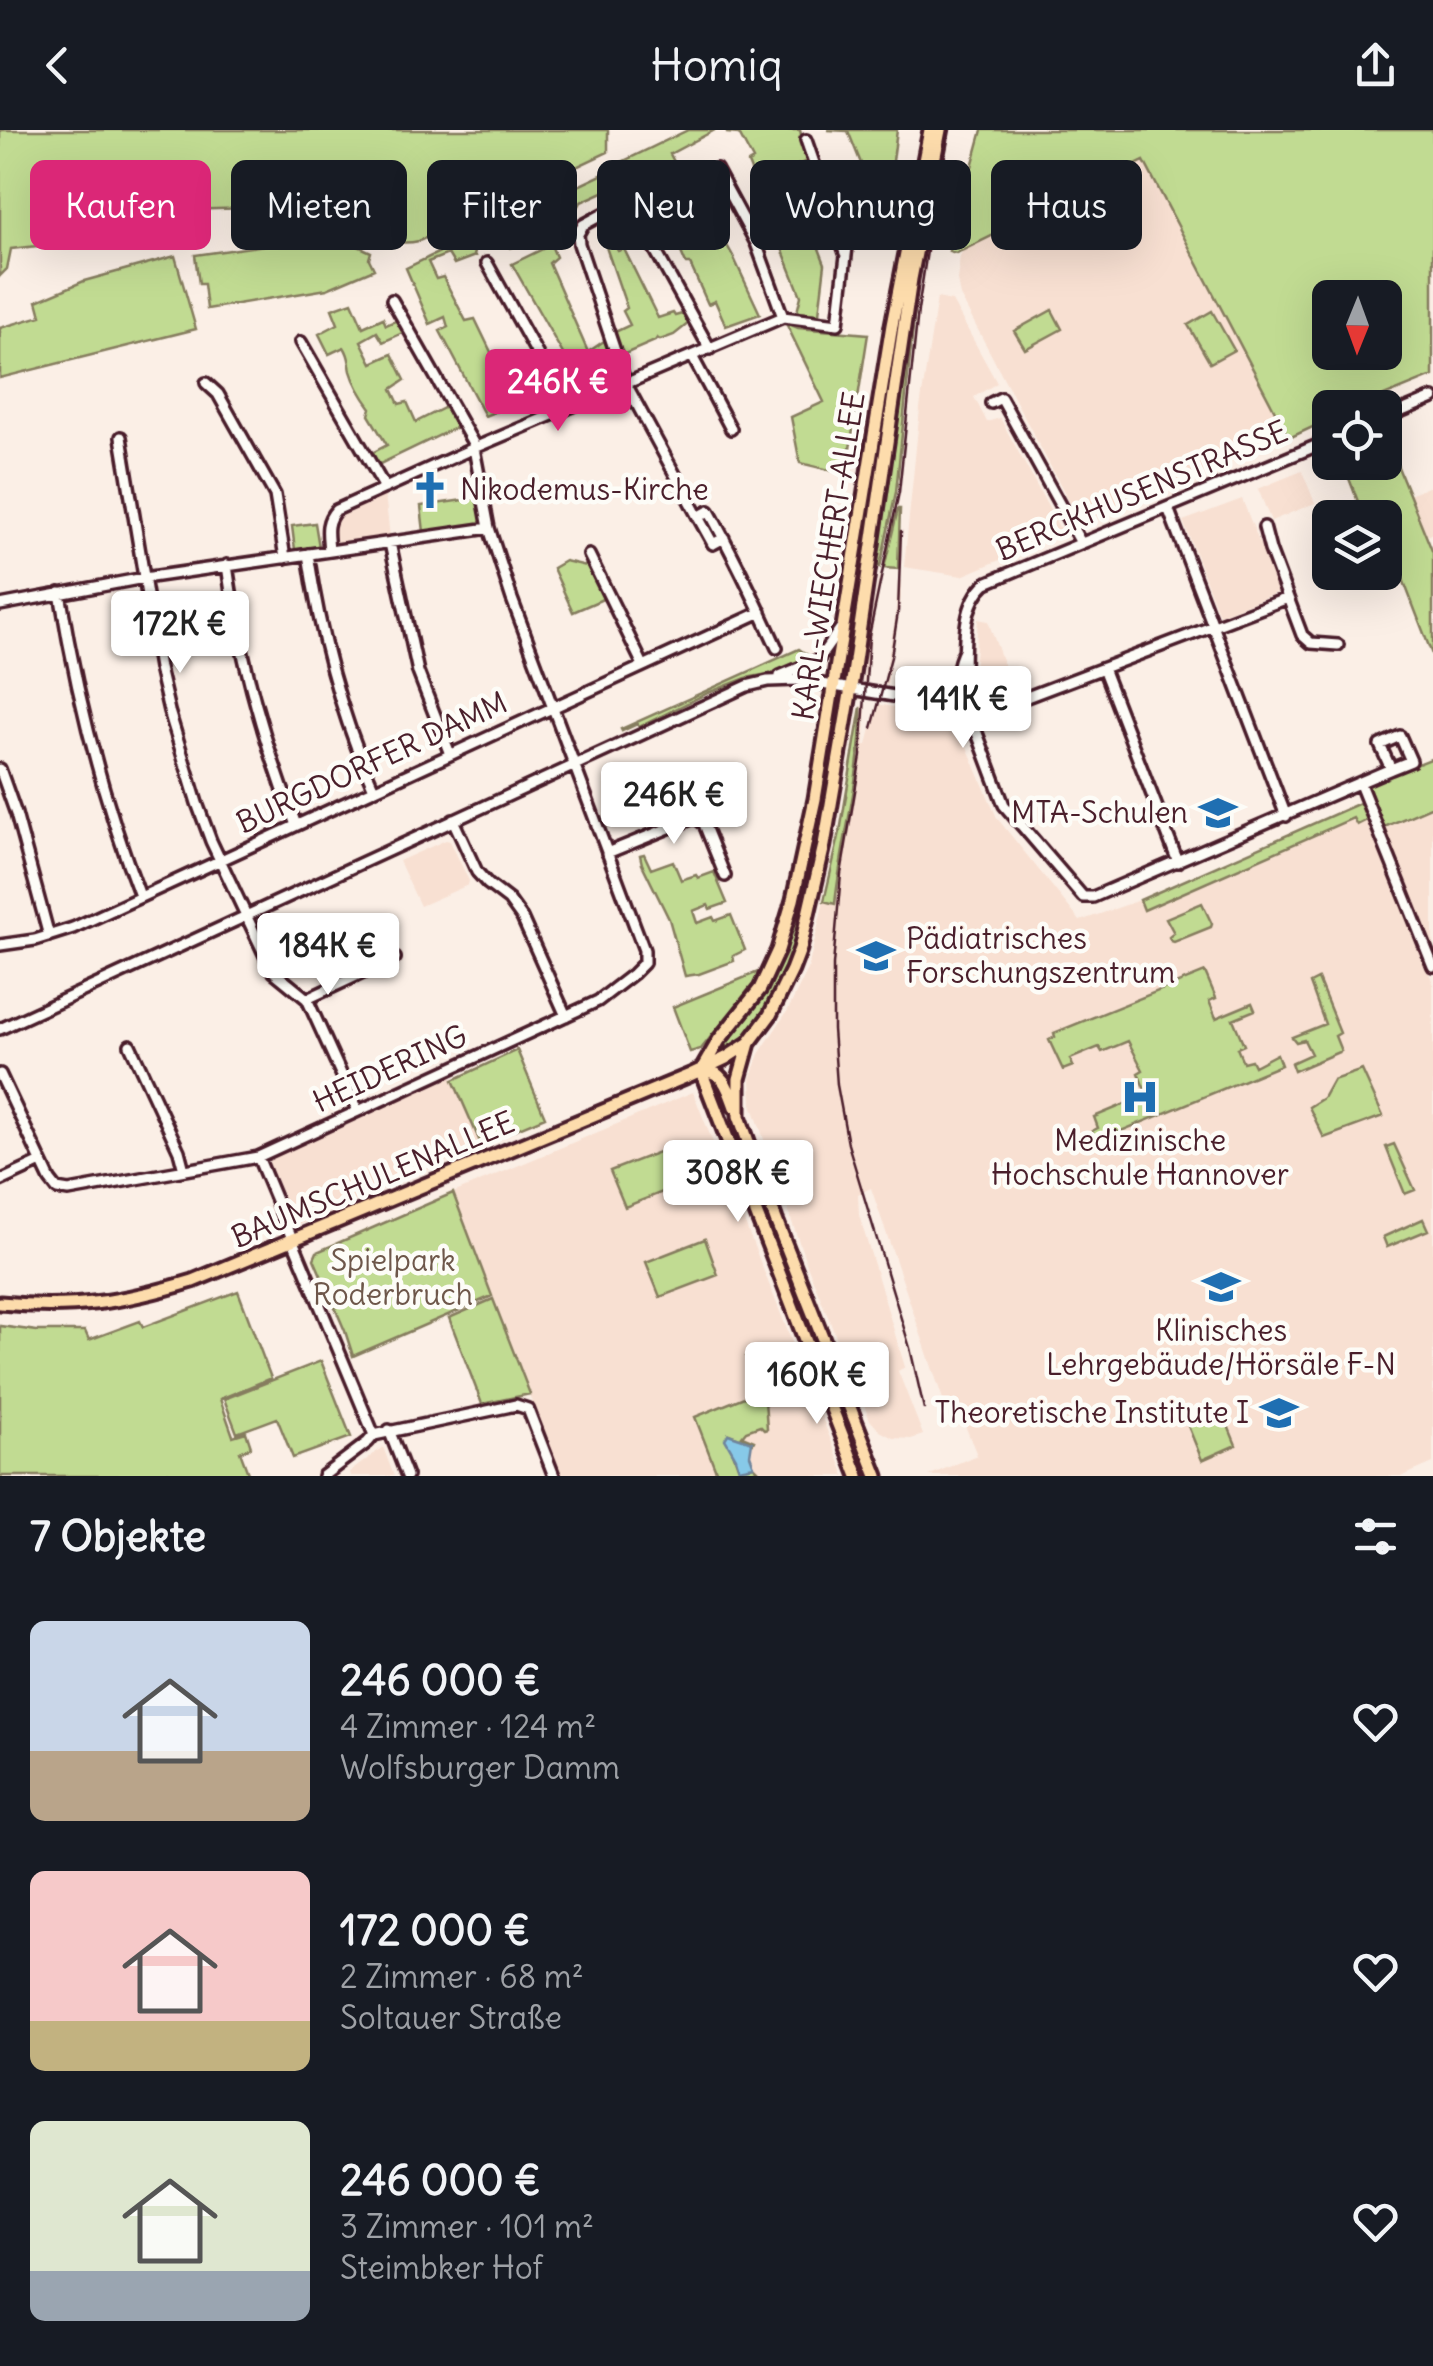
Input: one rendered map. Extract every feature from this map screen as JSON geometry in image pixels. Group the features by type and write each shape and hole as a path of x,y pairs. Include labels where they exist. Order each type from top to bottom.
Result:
{"main road":[{"name":"KARL-WIECHERT-ALLEE","path":"701,1071 718,1040 760,989 771,967 804,854 892,324 930,130"},
{"name":"KARL-WIECHERT-ALLEE","path":"877,1476 738,1116 739,1072 749,1042 778,1002 800,949 824,845 901,346 940,130"},
{"name":"BAUMSCHULENALLEE","path":"0,1303 70,1306 130,1299 194,1281 701,1071 749,1042"},
{"path":"738,1116 717,1073 701,1071 858,1476"},
{"path":"780,1275 796,1268"}],"street":[{"path":"806,140 813,160"},
{"path":"730,195 756,243 784,317"},
{"path":"710,348 634,212 623,205 582,225 578,239 626,384 712,544 724,538 777,648"},
{"path":"844,250 846,256"},
{"path":"329,552 329,517 384,488 784,317 838,324 847,250"},
{"path":"487,263 567,408"},
{"name":"HEIDERING","path":"0,1074 53,1186 63,1190 258,1158 598,1001 644,962 644,950 489,528 473,443 392,300"},
{"path":"302,342 384,488"},
{"path":"692,356 731,430"},
{"path":"206,383 218,394 276,495 285,558"},
{"path":"992,403 1001,398 1081,543"},
{"path":"1402,411 1433,398"},
{"path":"121,437 159,668 197,803 220,861 274,972 307,999 358,1111"},
{"name":"BERCKHUSENSTRASSE","path":"932,702 954,688 974,597 983,586 1312,448"},
{"path":"1168,508 1286,816"},
{"path":"1264,527 1302,635 1311,644 1338,645"},
{"path":"0,606 144,578 489,528"},
{"path":"390,543 418,672 450,754"},
{"path":"308,554 332,673 374,789"},
{"path":"589,555 643,665"},
{"path":"226,566 234,624 262,732 296,824"},
{"path":"60,593 77,691 96,766 114,829 140,896"},
{"path":"972,714 990,712 1288,598"},
{"name":"BURGDORFER DAMM","path":"0,945 73,928 760,612"},
{"path":"0,1029 737,690 802,669 818,660 844,623"},
{"name":"BERCKHUSENSTRASSE","path":"960,704 965,698 964,651"},
{"path":"1103,668 1178,862"},
{"path":"768,680 798,680 960,704 972,714 1004,805 1083,897 1092,897 1178,862 1391,769"},
{"path":"0,770 49,936"},
{"path":"1360,784 1433,966"},
{"path":"607,853 698,819 704,824 725,876"},
{"path":"453,820 482,879 509,900 522,918 566,1016"},
{"path":"307,999 395,958"},
{"path":"130,1045 184,1170"},
{"path":"258,1158 374,1435"},
{"path":"0,1180 41,1162"},
{"path":"323,1476 374,1435 516,1405 528,1409 554,1476"},
{"path":"389,1430 407,1476"}],"shaded area":[{"path":"1142,162 1289,438 1081,521 960,296 960,256 963,250 971,250 971,246 991,236 991,250 1142,250"},
{"path":"937,298 952,301 997,383 974,397 987,422 1000,418 1060,529 1058,535 962,576 904,567 920,408"},
{"path":"1302,471 1314,500 1312,504 1271,521 1258,489"},
{"path":"1433,485 1433,533 1426,536 1409,495"},
{"path":"385,494 390,537 334,543 331,527 335,517"},
{"path":"1242,499 1279,592 1219,615 1183,521"},
{"path":"881,578 866,683 865,645"},
{"path":"898,580 901,598 887,685 883,684"},
{"path":"978,619 988,621 1015,696 997,704 980,704 972,698"},
{"name":"Medizinische Hochschule Hannover","path":"866,703 865,745 877,704 933,714 960,730 997,818 1080,921 1140,900 1361,801 1433,983 1433,1463 1403,1476 928,1476 977,1455 962,1418 951,1423 871,1188 858,1194 859,1215 905,1367 898,1371 923,1435 893,1438 870,1420 791,1219 752,1104 751,1077 759,1054 788,1010 808,969 824,901 835,903 860,753 861,707"},
{"path":"1433,806 1433,957 1382,828"},
{"path":"450,841 468,885 420,906 399,861"},
{"path":"451,1075 482,1146 296,1226 267,1158"},
{"path":"693,1092 845,1476 560,1476 453,1193"},
{"path":"383,1447 394,1476 351,1476 350,1472"}],"green space":[{"path":"0,130 608,130 608,152 577,167 577,160 427,160 427,237 408,243 407,160 231,160 231,209 211,209 211,160 30,160 30,247 11,249 7,269 0,276"},
{"path":"688,130 715,130 670,154 673,160 626,160"},
{"path":"726,130 800,130 807,160 753,160 739,134"},
{"path":"828,130 897,130 893,160 860,160 848,131"},
{"path":"982,130 1433,130 1433,376 1399,390 1312,390 1312,427 1289,438 1142,160 991,160 991,236 971,246 971,170"},
{"path":"597,177 597,195 577,207 577,187"},
{"path":"231,250 367,250 371,252 369,259 374,269 327,289 207,309 195,255"},
{"path":"444,250 472,250 475,256 454,264 448,254 428,262 436,279 443,277 466,321 475,319 506,383 537,370 547,390 485,416 440,331 448,327 445,317 430,324 406,268"},
{"path":"541,250 553,250 556,257 549,263 588,352 604,341 614,362 575,375 512,264"},
{"path":"607,250 624,250 658,318 682,314 689,323 674,335 657,338 620,356 613,333 630,325 623,311 627,308"},
{"path":"680,250 730,250 760,314 726,326 715,301 708,304 690,264 686,264"},
{"path":"783,250 820,250 825,264 819,314 797,312 801,296"},
{"path":"911,250 865,561 862,556 867,491"},
{"path":"175,256 196,329 0,378 0,328 41,316 37,301 84,281"},
{"path":"352,302 363,327 383,318 386,325 397,320 405,332 383,342 377,332 361,341 372,363 392,354 405,380 392,389 399,404 407,402 416,422 448,406 457,427 378,465 370,454 387,445 369,415 371,408 355,381 347,353 344,347 329,354 319,334 338,324 332,309"},
{"path":"915,307 896,492 880,567 876,564"},
{"path":"1052,310 1062,329 1025,349 1014,331"},
{"path":"1212,311 1234,350 1210,363 1188,325"},
{"path":"783,317 798,328 868,334 846,474 800,463 791,417 824,402"},
{"path":"1402,477 1433,553 1433,657 1402,579 1402,500 1357,500 1350,480 1402,480"},
{"path":"478,498 483,528 424,532 421,506"},
{"path":"898,509 898,569 884,568"},
{"path":"315,523 319,547 295,550 292,526"},
{"path":"565,561 591,567 605,598 573,612 553,568"},
{"path":"799,649 813,659 784,671 746,678 639,727 637,724 621,729"},
{"path":"834,705 840,706 814,866 797,942 767,1010 746,1037 719,1056 714,1054 758,1000 777,964"},
{"path":"861,707 858,757 835,904 824,901"},
{"path":"1433,758 1433,806 1382,828 1365,785"},
{"path":"1360,803 1367,820 1357,825 1353,818 1144,910 1140,900"},
{"path":"644,854 651,869 673,861 681,880 714,872 727,903 693,911 697,923 731,915 745,950 733,956 734,961 685,976 669,919 642,864 640,855"},
{"path":"1202,903 1211,927 1171,941 1169,937 1174,933 1166,918"},
{"path":"758,972 757,979 701,1049 690,1052 673,1007"},
{"path":"1205,972 1216,998 1209,1001 1216,1018 1252,1003 1255,1010 1233,1019 1244,1045 1237,1048 1243,1062 1251,1060 1254,1066 1277,1054 1281,1065 1097,1141 1092,1131 1098,1128 1094,1117 1147,1095 1138,1073 1143,1070 1128,1041 1070,1059 1073,1066 1063,1070 1049,1040 1055,1037 1054,1033"},
{"path":"1318,979 1340,1033 1335,1036 1341,1051 1294,1071 1291,1063 1311,1054 1304,1040 1296,1042 1292,1037 1325,1024 1310,983"},
{"path":"517,1050 545,1117 481,1144 453,1080"},
{"path":"1362,1070 1383,1116 1324,1138 1309,1107 1323,1098 1333,1080"},
{"path":"1394,1144 1415,1190 1405,1194 1386,1147"},
{"path":"669,1148 683,1184 625,1207 610,1171"},
{"name":"Spielpark Roderbruch","path":"453,1193 492,1296 353,1356 314,1259 317,1252"},
{"path":"1423,1219 1428,1230 1387,1247 1383,1237"},
{"path":"705,1239 718,1275 660,1297 646,1262"},
{"path":"238,1291 271,1378 220,1399 233,1436 246,1432 251,1447 240,1452 249,1476 170,1476 168,1472 156,1476 0,1476 0,1326 85,1331 89,1340 140,1321 143,1327"},
{"path":"493,1299 530,1394 482,1404 449,1318"},
{"path":"765,1350 771,1364 765,1400 767,1429 760,1426 746,1431 742,1436 753,1443 729,1434 739,1469 754,1466 758,1470 743,1476 718,1476 695,1417 759,1391 746,1357"},
{"path":"321,1361 351,1437 293,1458 277,1418 237,1433 224,1399"},
{"path":"1222,1411 1236,1445 1202,1460 1188,1426"}],"water":[{"path":"728,1434 752,1442 750,1455 754,1466 739,1469 725,1439"}],"tram line":[{"path":"924,1409 910,1348 848,1144 837,1085 833,965 841,874 861,756 869,636 899,492 918,310 950,130"},
{"path":"872,728 891,657 898,612 901,531"}],"place":[{"name":"Nikodemus-Kirche","path":"430,490"},
{"name":"MTA-Schulen","path":"1218,813"},
{"name":"Pädiatrisches Forschungszentrum","path":"876,956"},
{"name":"Medizinische Hochschule Hannover","path":"1140,1097"},
{"name":"Klinisches Lehrgebäude/Hörsäle F-N","path":"1221,1287"},
{"name":"Theoretische Institute I","path":"1279,1413"}]}
